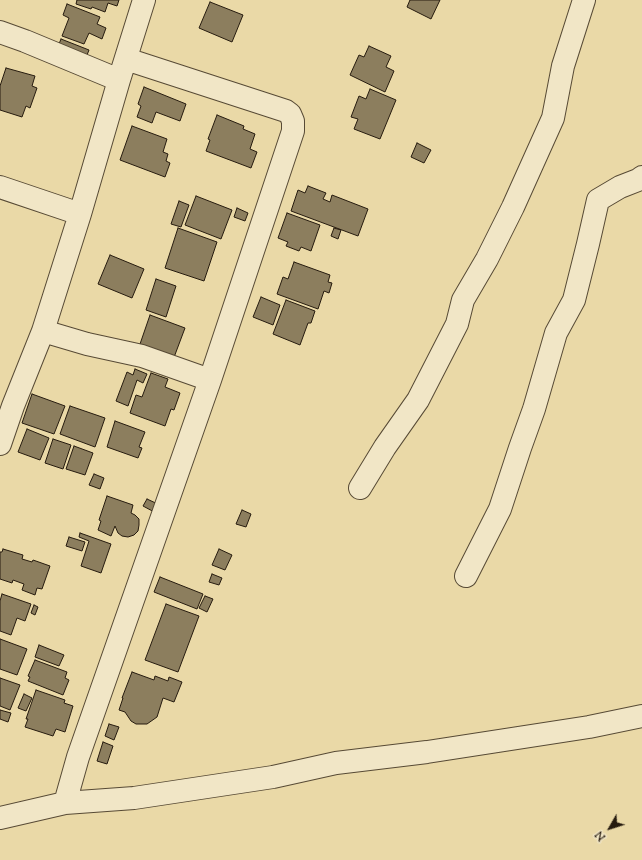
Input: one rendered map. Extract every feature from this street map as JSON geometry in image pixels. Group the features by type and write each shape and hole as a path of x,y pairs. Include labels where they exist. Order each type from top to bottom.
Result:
{"street":[{"path":"0,444 7,403 43,331 80,214 144,0"},
{"path":"360,488 385,447 418,400 457,324 463,300 487,259 513,207 553,118 563,66 584,0"},
{"path":"0,32 119,80"},
{"path":"65,803 78,757 210,380 293,131 293,122 290,114 286,111 126,59"},
{"path":"466,576 500,509 534,409 556,333 574,300 598,200 620,187 642,177"},
{"path":"0,187 80,214"},
{"path":"43,331 87,344 142,356 210,380"},
{"path":"0,818 65,803 134,798 273,777 336,763 474,745 589,727 642,716"}],"building":[{"path":"77,0 119,0 117,6 108,3 105,12 92,7 91,9 76,4"},
{"path":"410,0 440,0 431,19 407,7"},
{"path":"210,2 243,15 232,42 199,28"},
{"path":"67,4 100,17 97,24 106,28 102,39 89,33 84,44 62,36 69,18 63,15"},
{"path":"61,39 89,50 85,60 57,49"},
{"path":"369,46 391,56 386,67 394,71 385,92 350,75 359,55 364,57"},
{"path":"6,68 35,76 32,86 37,88 30,108 26,106 22,117 0,110 0,86"},
{"path":"144,87 186,104 180,121 156,112 152,123 137,117 141,106 138,104"},
{"path":"370,89 396,100 380,139 354,129 358,119 351,117 359,96 366,99"},
{"path":"217,115 244,126 243,129 255,134 250,149 257,152 251,168 206,151 210,140 208,139"},
{"path":"132,126 167,139 163,152 168,154 166,161 170,163 165,177 120,160"},
{"path":"417,143 431,150 424,163 411,157"},
{"path":"308,186 326,193 323,199 330,202 332,195 368,209 358,236 291,211 298,190 305,193"},
{"path":"196,196 232,210 221,239 185,225"},
{"path":"179,201 189,205 181,227 171,224"},
{"path":"237,208 248,213 245,221 234,217"},
{"path":"287,213 320,225 311,251 301,247 299,251 286,246 288,242 278,238"},
{"path":"178,228 217,242 204,281 165,268"},
{"path":"334,228 341,230 338,239 331,236"},
{"path":"110,255 144,269 132,298 98,284"},
{"path":"294,262 330,275 328,282 332,283 329,293 324,291 318,309 277,294 283,277 288,279"},
{"path":"156,279 176,286 166,317 146,310"},
{"path":"261,297 280,305 273,325 253,317"},
{"path":"286,300 315,311 311,323 308,323 300,345 273,334"},
{"path":"150,315 185,328 173,360 139,347"},
{"path":"135,369 147,374 143,383 137,380 128,406 116,401 127,372 133,375"},
{"path":"151,373 168,379 165,387 180,393 174,410 171,409 165,426 130,413 136,395 142,397"},
{"path":"32,394 65,406 54,434 22,423"},
{"path":"70,406 105,418 95,447 60,434"},
{"path":"115,421 145,432 139,447 142,448 138,458 107,447"},
{"path":"27,429 49,438 40,460 18,452"},
{"path":"53,439 71,445 63,469 45,463"},
{"path":"74,446 93,453 85,475 66,469"},
{"path":"94,474 104,478 100,489 89,485"},
{"path":"107,496 133,505 131,513 139,519 138,531 134,535 128,537 122,536 118,533 115,526 111,536 98,530 101,521 99,520"},
{"path":"147,499 162,506 158,514 143,506"},
{"path":"242,510 251,514 246,527 236,524"},
{"path":"80,533 111,544 101,573 81,566 89,541 79,537"},
{"path":"69,537 85,542 82,551 66,546"},
{"path":"3,549 23,555 22,559 32,562 33,560 50,566 42,589 37,588 35,595 22,590 24,584 13,580 12,583 0,579 0,552 2,552"},
{"path":"219,549 232,555 225,570 212,565"},
{"path":"212,574 222,578 219,585 209,582"},
{"path":"160,577 203,594 197,609 154,592"},
{"path":"2,594 31,604 25,621 17,618 11,635 0,631 0,601"},
{"path":"205,596 213,599 207,612 199,608"},
{"path":"166,604 199,616 178,672 145,660"},
{"path":"34,605 38,607 35,615 31,613"},
{"path":"0,639 27,649 17,675 0,669"},
{"path":"39,645 64,655 59,666 35,657"},
{"path":"35,660 67,672 65,678 69,680 63,695 28,681 30,677 28,676"},
{"path":"132,672 154,680 155,676 168,681 169,677 182,682 174,702 163,698 157,717 147,724 136,724 131,721 125,712 119,710"},
{"path":"0,678 20,685 10,710 0,706"},
{"path":"36,690 65,700 64,703 73,706 65,732 56,729 53,736 25,727 28,719 26,719"},
{"path":"24,694 32,698 26,711 18,708"},
{"path":"0,710 11,713 8,722 0,719"},
{"path":"109,724 119,727 114,740 105,736"},
{"path":"103,742 113,746 107,764 97,761"}]}
